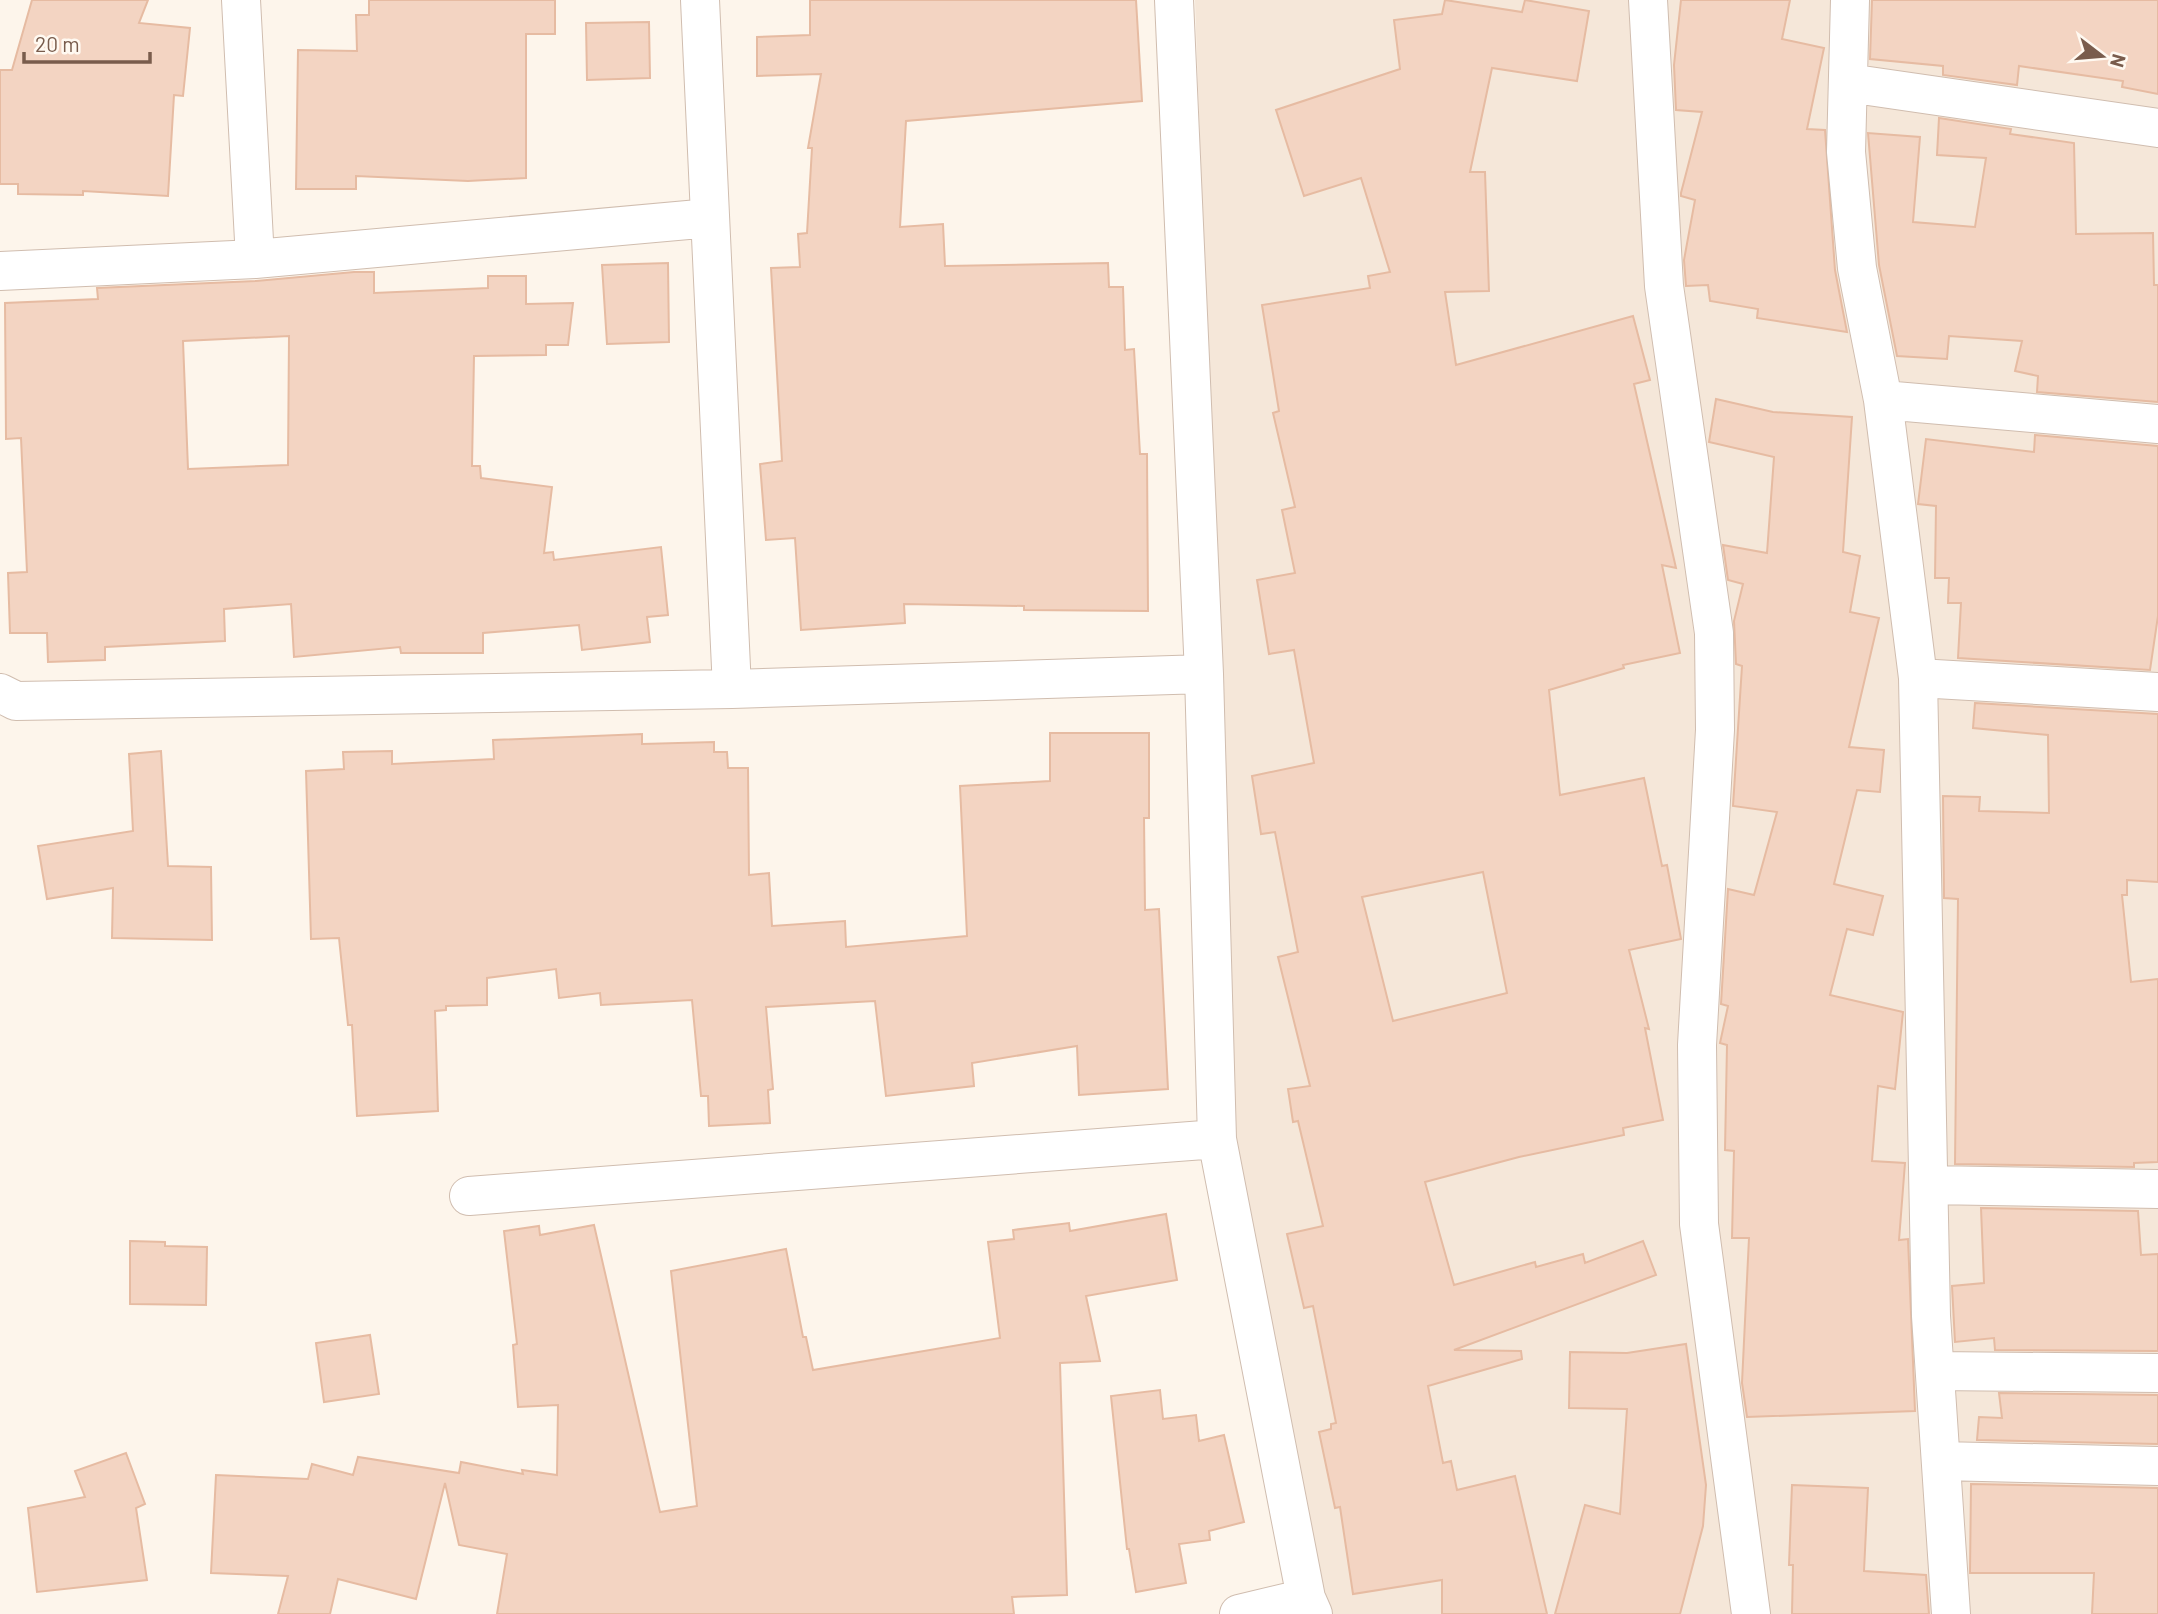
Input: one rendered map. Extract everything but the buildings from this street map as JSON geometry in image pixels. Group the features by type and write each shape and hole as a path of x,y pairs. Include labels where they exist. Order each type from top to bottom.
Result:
{"street":[{"path":"241,0 255,259"},
{"path":"700,0 732,689"},
{"path":"1174,0 1203,674 1217,1139 1310,1606 1239,1614"},
{"path":"1648,0 1664,286 1714,633 1715,730 1697,1045 1699,1224 1751,1614"},
{"path":"1850,0 1846,152 1857,268 1883,400 1918,678 1935,1371 1951,1614"},
{"path":"1848,83 2158,128"},
{"path":"0,271 255,259 710,219"},
{"path":"1883,400 2158,424"},
{"path":"0,692 16,701 732,689 1203,674"},
{"path":"1918,678 2158,692"},
{"path":"469,1196 1217,1139"},
{"path":"1929,1185 2158,1189"},
{"path":"1935,1371 2158,1373"},
{"path":"1941,1461 2158,1466"}],"shaded area":[{"path":"1195,0 2158,0 2158,1614 1321,1614 1226,1171 1209,402"}]}
